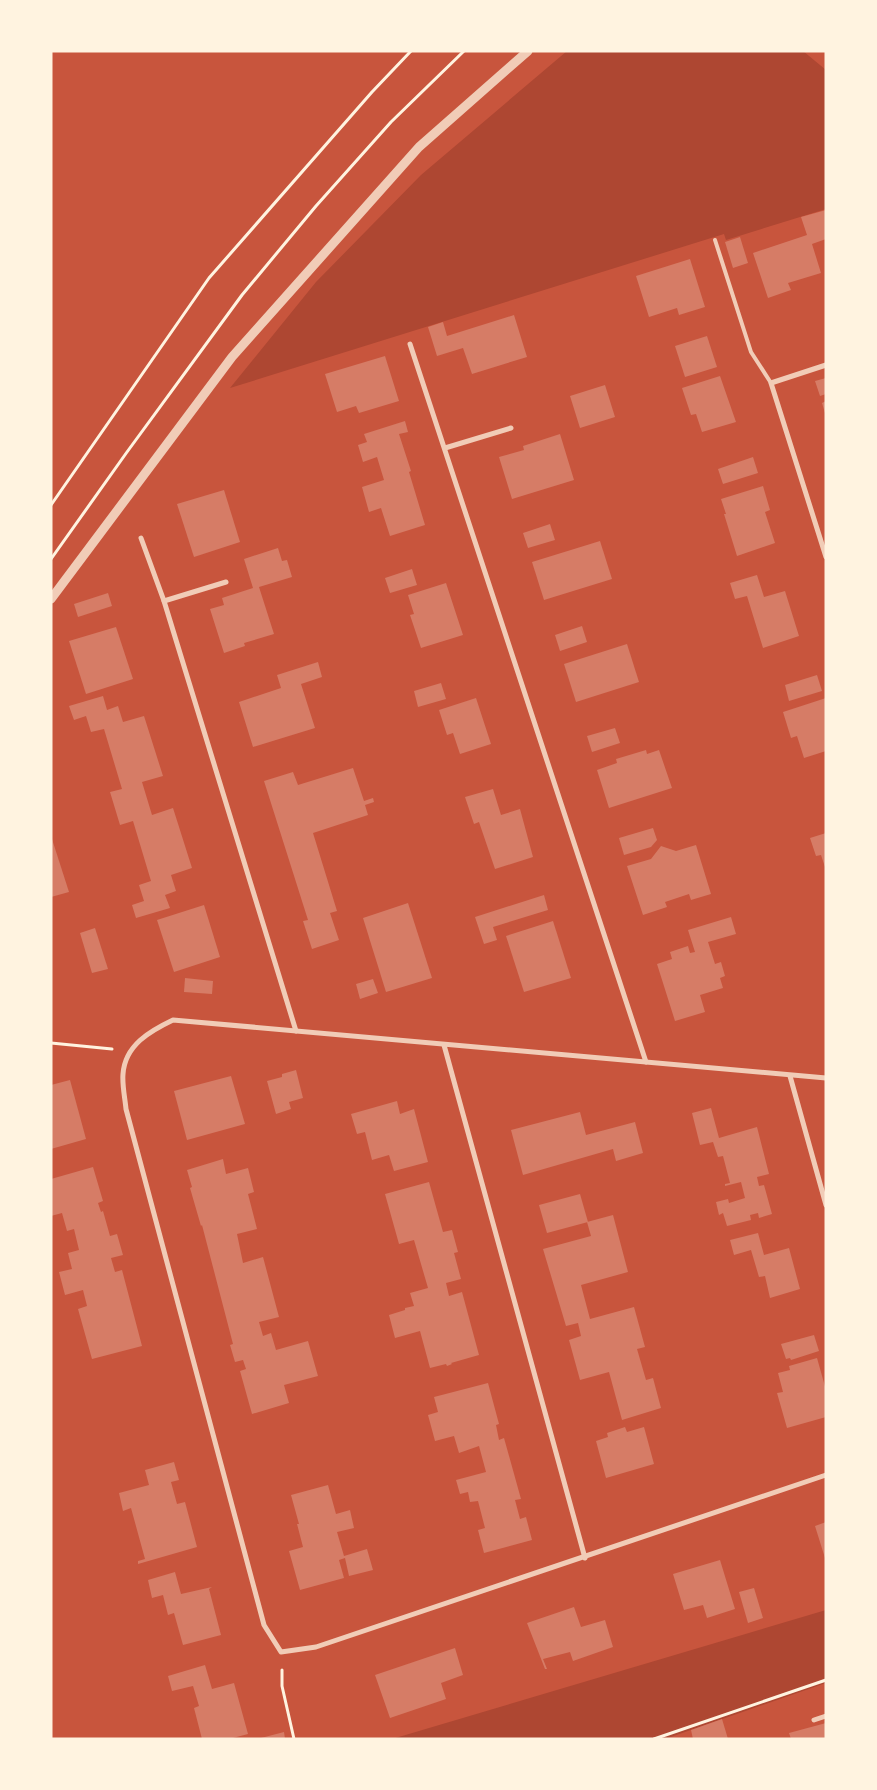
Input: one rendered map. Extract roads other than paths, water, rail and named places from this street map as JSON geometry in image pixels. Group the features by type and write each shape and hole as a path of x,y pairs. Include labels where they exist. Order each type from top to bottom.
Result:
{"street":[{"path":"51,599 232,357 419,147 528,51"},
{"path":"410,344 646,1062"},
{"path":"826,365 771,383 826,557"},
{"path":"445,448 511,428"},
{"path":"141,538 164,601 296,1031"},
{"path":"164,601 226,582"},
{"path":"826,1078 173,1020 152,1030 130,1050 123,1073 126,1109 264,1625 281,1652 316,1647 585,1558 826,1475"},
{"path":"444,1045 585,1558"},
{"path":"790,1076 826,1205"},
{"path":"814,1720 826,1716"}],"lane":[{"path":"715,240 751,352 771,383"}]}
